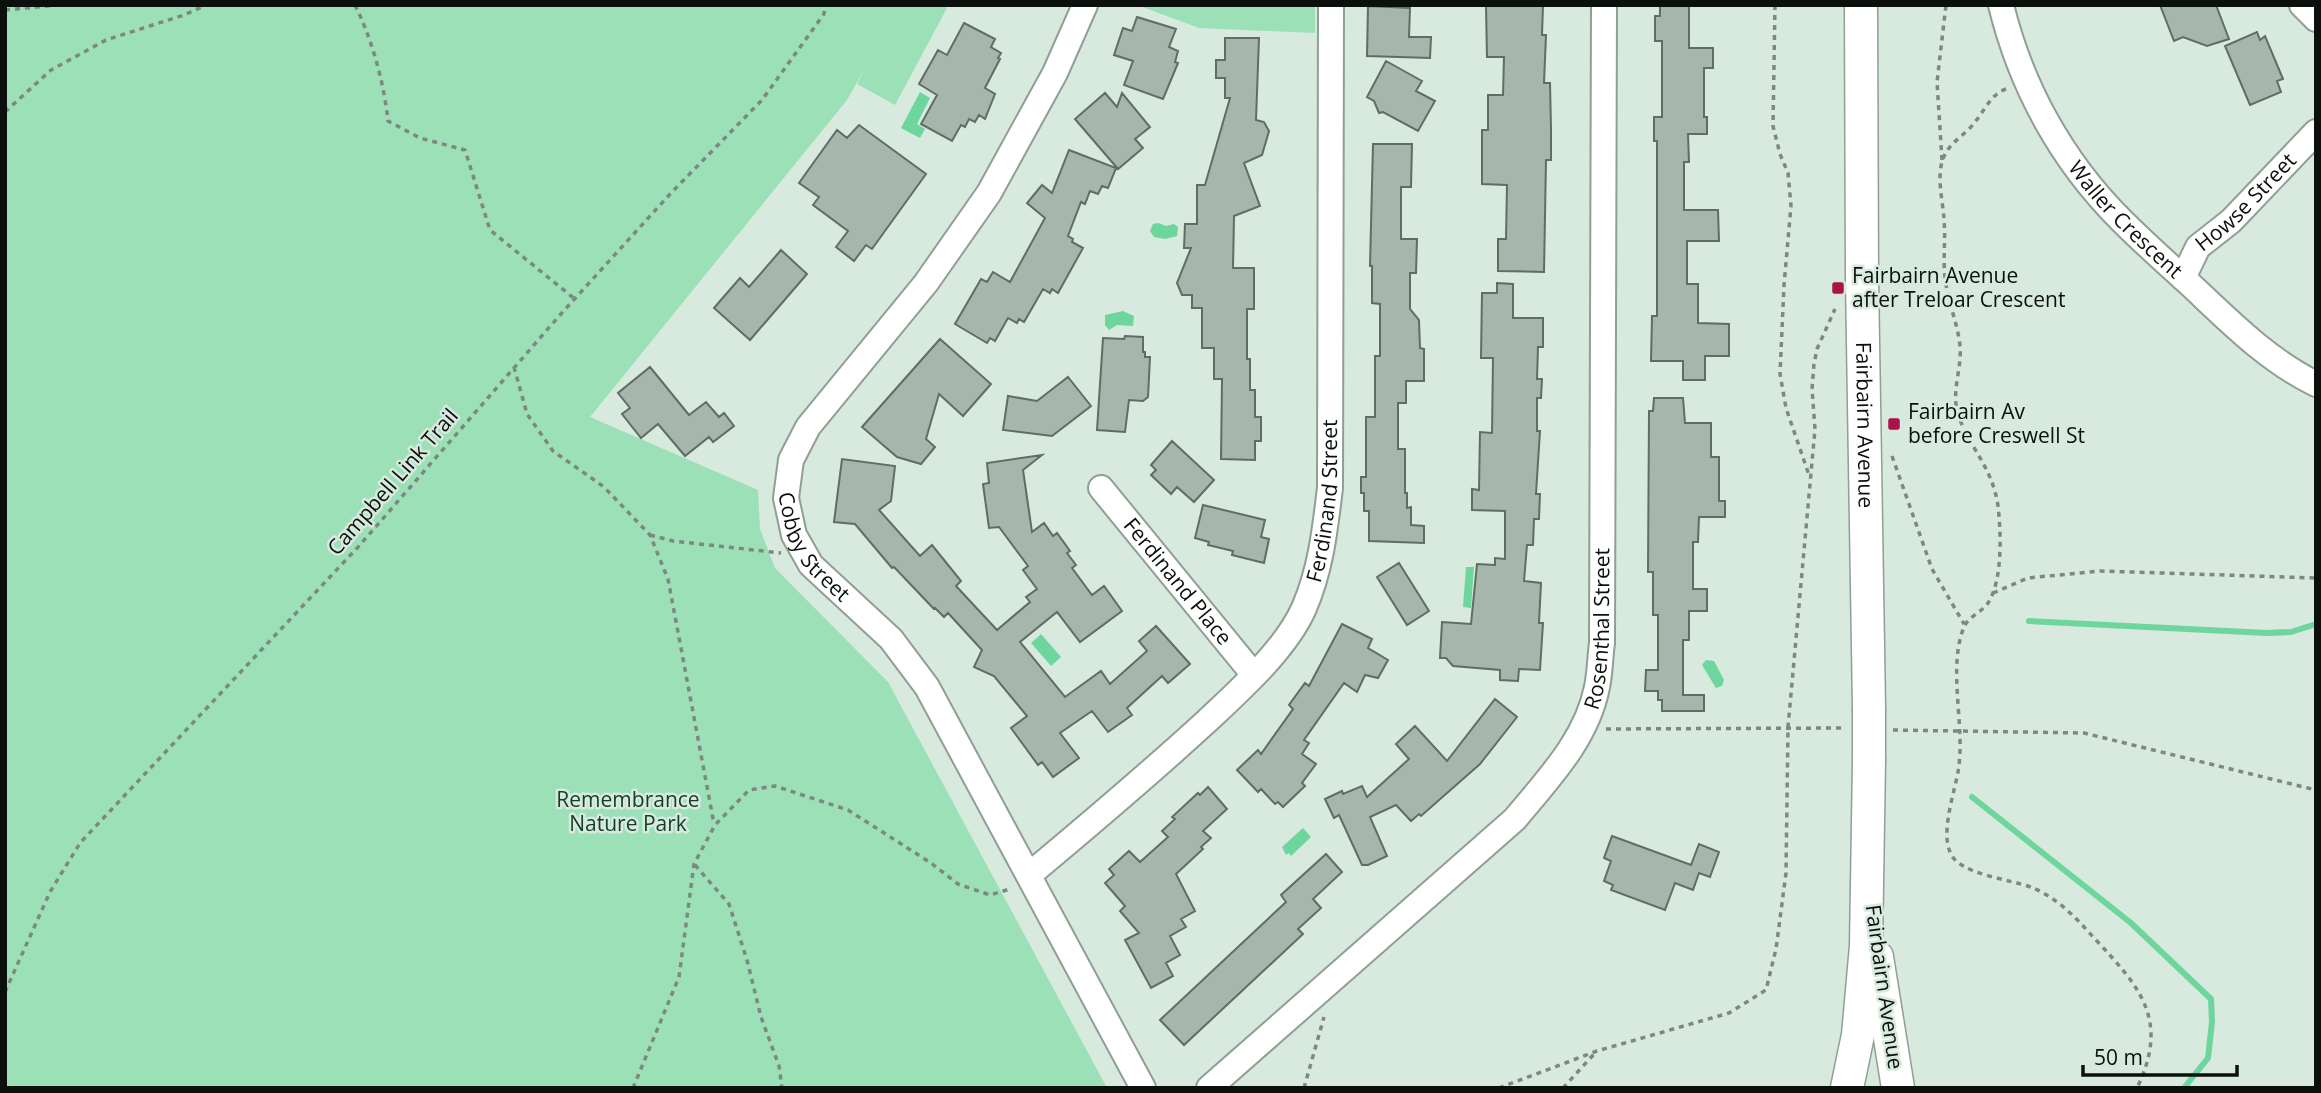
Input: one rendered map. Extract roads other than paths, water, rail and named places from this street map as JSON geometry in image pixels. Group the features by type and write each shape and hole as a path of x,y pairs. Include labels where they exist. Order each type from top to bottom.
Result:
{"main road":[{"name":"Fairbairn Avenue","path":"1847,1088 1858,1035 1863,985 1868,844 1861,5"},
{"name":"Fairbairn Avenue","path":"1868,844 1872,921 1898,1088"}],"street":[{"name":"Cobby Street","path":"1085,5 1055,73 989,193 926,283 808,427 791,460 786,498 793,535 811,565 891,639 927,687 1143,1088"},
{"name":"Ferdinand Street","path":"1029,875 1153,771 1254,675 1277,649 1303,610 1321,557 1330,488 1331,5"},
{"name":"Rosenthal Street","path":"1209,1088 1515,818 1559,767 1583,728 1597,687 1601,643 1605,5"},
{"name":"Waller Crescent","path":"2001,5 2007,30 2035,103 2090,186 2120,220 2250,340 2316,384"},
{"path":"2302,5 2316,19"},
{"name":"Howse Street","path":"2183,278 2198,247 2231,221 2316,132"},
{"name":"Ferdinand Place","path":"1101,488 1254,675"}],"waterway":[{"path":"2029,621 2267,633 2291,632 2316,624"},
{"path":"1972,797 2131,923 2211,999 2212,1022 2208,1058 2184,1088"}],"place":[{"name":"Fairbairn Avenue after Treloar Crescent","path":"1838,288"},
{"name":"Fairbairn Av before Creswell St","path":"1894,424"}],"park label":[{"name":"Remembrance Nature Park","path":"628,812"}]}
